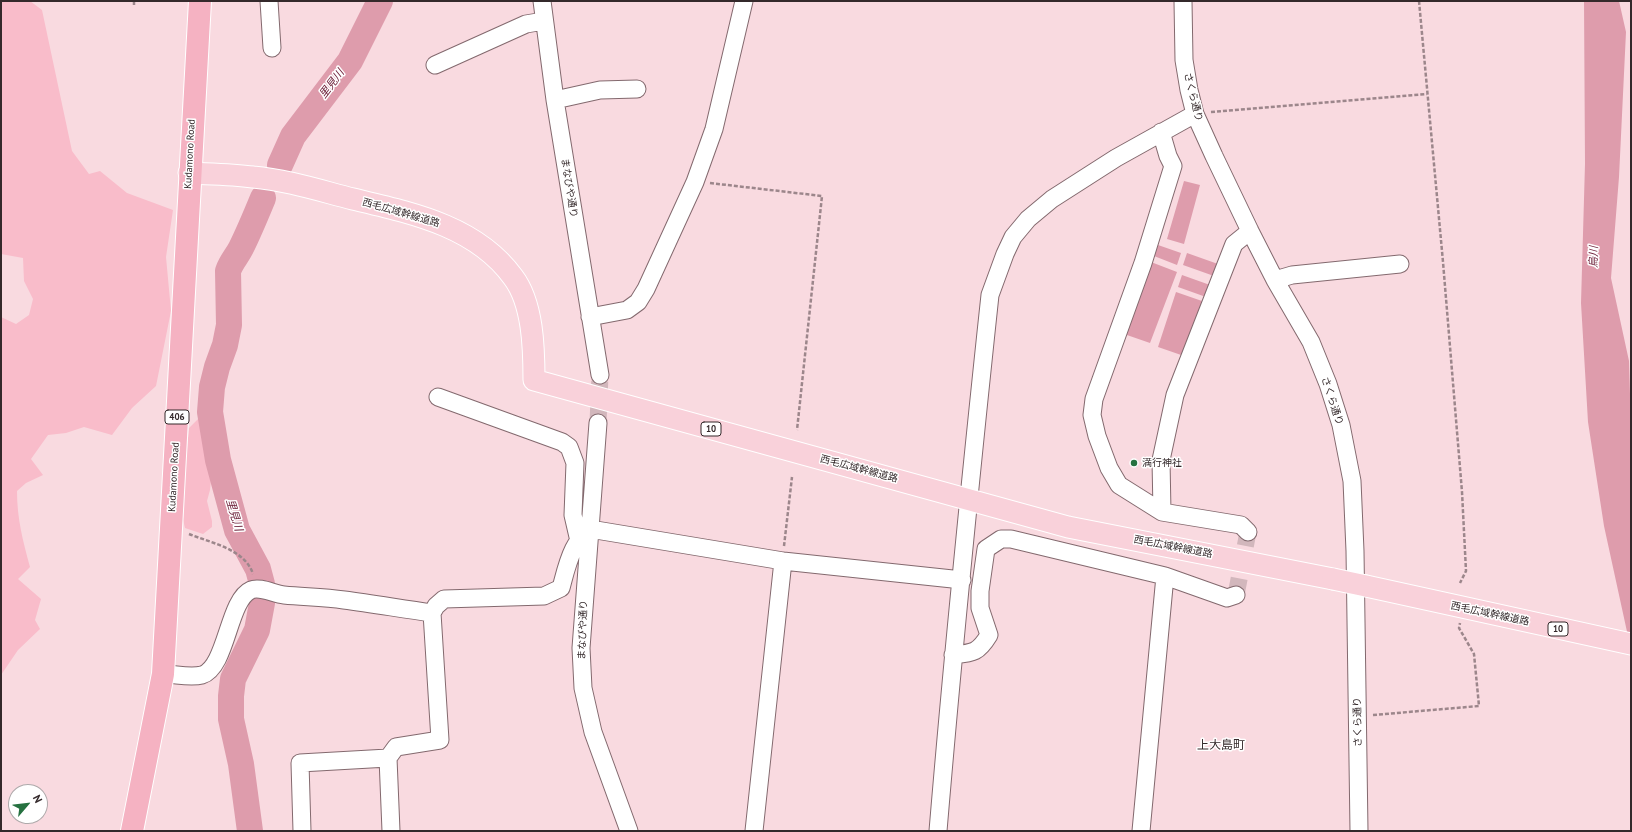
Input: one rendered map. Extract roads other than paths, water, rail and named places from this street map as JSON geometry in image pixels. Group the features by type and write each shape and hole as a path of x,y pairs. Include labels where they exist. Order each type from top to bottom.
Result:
{"highway":[{"name":"Kudamono Road","path":"132,831 163,674 172,528 189,173 200,1"}],"main road":[{"name":"西毛広域幹線道路","path":"189,173 254,177 290,184 402,211 439,222 472,239 497,257 514,278 522,294 529,318 534,352 534,380 1068,527 1333,579 1631,644"}],"street":[{"path":"269,1 272,48"},
{"name":"まなびや通り","path":"542,1 555,100 600,374"},
{"path":"590,317 627,310 638,302 646,289 695,182 714,129 744,1"},
{"name":"さくら通り","path":"1183,1 1184,60 1195,114 1250,231 1275,280 1311,342 1328,384 1341,425 1350,474 1355,551 1359,831"},
{"path":"435,65 526,24 544,21"},
{"path":"555,100 600,90 637,89"},
{"path":"938,831 953,655 962,580 990,295 1013,237 1028,219 1052,199 1161,132 1195,114"},
{"path":"1161,132 1168,156 1173,166 1143,263 1094,399 1092,415 1097,436 1110,468 1119,485 1162,512 1241,525 1248,532"},
{"path":"1162,512 1161,460 1175,395 1234,244 1250,231"},
{"path":"1275,280 1292,275 1400,264"},
{"path":"438,397 562,442 569,448 575,463 573,515 584,536"},
{"name":"まなびや通り","path":"598,423 584,536 581,648 583,688 593,732 629,831"},
{"path":"391,831 388,758 396,747 440,740 432,613 436,606 444,600 544,596 555,591 561,588 572,552 584,536 596,530 783,561 962,580"},
{"path":"953,655 966,653 981,648 989,635 980,608 980,591 986,549 1001,539 1011,539 1165,576 1227,598 1236,595"},
{"path":"754,831 783,561"},
{"path":"1141,831 1165,576"},
{"path":"163,674 192,676 203,674 211,669 240,601 247,592 261,590 282,595 343,600 432,613"},
{"path":"302,831 300,763 388,758"}],"water":[{"name":"烏川","path":"1584,1 1619,1 1626,32 1619,177 1611,278 1629,361 1631,427 1631,650 1604,526 1588,422 1581,303 1585,164"},
{"path":"1184,181 1200,185 1184,244 1167,239"},
{"path":"1158,245 1181,253 1177,265 1154,256"},
{"path":"1187,253 1218,264 1214,276 1183,265"},
{"path":"1151,262 1177,272 1150,343 1124,334"},
{"path":"1182,275 1210,285 1206,297 1178,287"},
{"path":"1176,292 1202,301 1184,356 1158,347"}],"waterway":[{"name":"里見川","path":"280,165 293,136 350,61 380,1"},
{"name":"里見川","path":"250,831 241,764 231,719 231,696 233,679 257,630 262,603 262,584 258,569 237,530 218,460 210,412 212,387 225,345 229,325 228,271 244,242 263,198"}],"tunnel":[{"path":"598,423 600,375"},
{"path":"1236,595 1248,532"}],"place":[{"name":"満行神社","path":"1134,463"}],"district":[{"name":"上大島町","path":"1221,746"}]}
